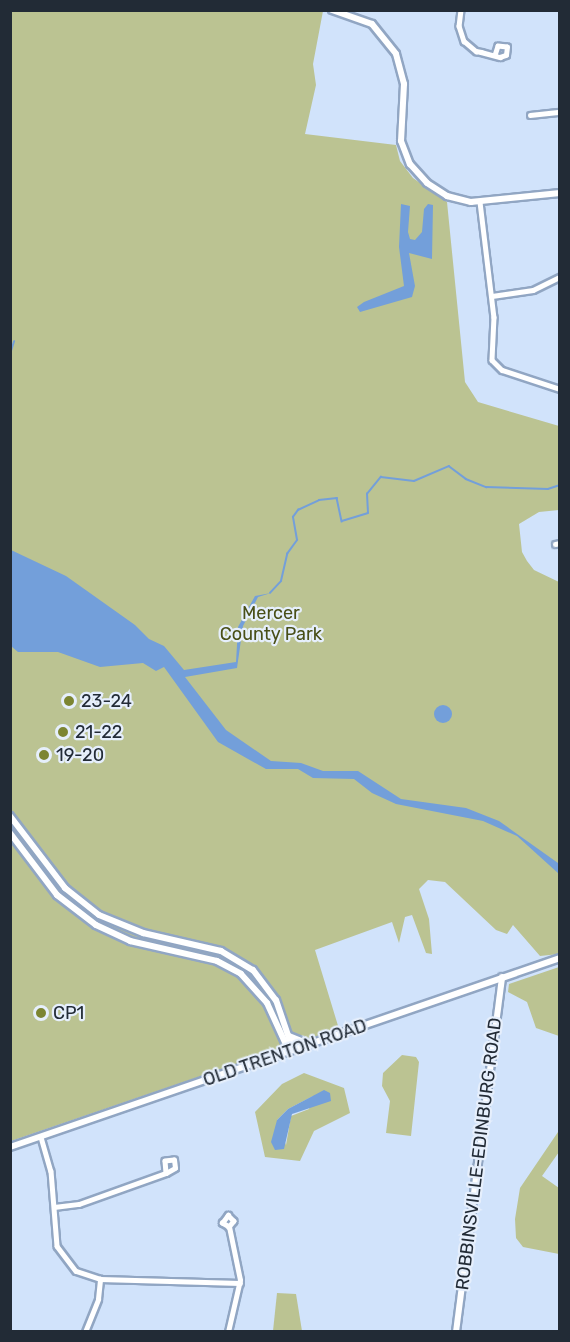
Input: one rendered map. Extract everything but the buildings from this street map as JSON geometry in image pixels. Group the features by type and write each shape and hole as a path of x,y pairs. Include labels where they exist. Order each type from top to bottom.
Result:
{"street":[{"path":"332,10 372,24 396,54 404,84 399,132 415,171 447,196 480,202 560,193"},
{"path":"461,10 459,26 464,41 477,51 495,55"},
{"path":"530,115 560,112"},
{"path":"480,202 492,296 494,363 502,370 560,389"},
{"path":"492,296 533,290 560,277"},
{"path":"10,816 57,879 92,910 130,930 199,945 231,955 260,977 276,1000 291,1050"},
{"path":"10,833 49,885 85,919 130,940 225,965 248,980 267,1003 286,1037 309,1044"},
{"path":"197,956 199,945"},
{"name":"OLD TRENTON ROAD","path":"10,1147 560,958"},
{"name":"ROBBINSVILLE-EDINBURG ROAD","path":"456,1332 502,977"},
{"path":"486,983 493,985 500,997"},
{"path":"274,1056 286,1037"},
{"path":"41,1137 50,1163 56,1240 63,1257 82,1274 100,1279 240,1283"},
{"path":"54,1207 79,1204 166,1173"},
{"path":"228,1332 240,1283 229,1227"},
{"path":"85,1332 98,1299 100,1279"}],"green space":[{"name":"Mercer County Park","path":"11,11 323,11 313,64 316,85 305,134 396,145 400,161 413,178 447,202 465,382 478,402 559,426 559,510 539,512 519,524 522,552 527,561 534,570 559,582 559,954 540,956 513,925 507,934 496,930 445,882 428,880 419,889 429,919 432,954 426,953 412,915 405,917 399,943 392,922 315,950 339,1029 11,1141"},
{"path":"560,967 559,1036 536,1028 527,1002 508,992 509,984"},
{"path":"402,1055 416,1057 419,1062 411,1136 386,1133 390,1101 382,1086 383,1073"},
{"path":"304,1073 344,1088 350,1113 314,1131 300,1161 265,1157 255,1112 282,1084","holes":["313,1096 309,1109 291,1116 286,1145 277,1120 288,1109"]},
{"path":"558,1132 559,1152 542,1176 559,1188 559,1254 523,1247 516,1238 515,1219 520,1188"},
{"path":"277,1293 296,1294 302,1331 273,1331"}],"water":[{"path":"401,204 410,206 408,232 410,239 415,240 422,232 424,209 428,204 433,205 432,259 409,253 415,286 412,297 360,312 357,307 364,302 404,286 399,247"},
{"path":"11,550 66,576 135,625 149,639 164,646 184,670 236,662 238,627 255,596 271,593 258,597 243,626 237,668 185,677 226,730 271,761 301,763 323,771 358,771 401,799 466,808 499,821 558,863 559,874 517,836 483,821 396,804 372,793 354,779 313,778 298,769 266,769 218,742 164,667 156,671 143,663 100,667 58,652 18,652 11,646"},
{"path":"443,705 449,708 452,714 449,720 443,723 437,720 434,714 437,708"},
{"path":"324,1090 330,1093 331,1101 292,1114 284,1149 275,1150 271,1142 277,1120 288,1109"}],"waterway":[{"path":"10,354 14,342"},
{"path":"270,593 281,581 287,554 297,540 293,517 298,510 319,500 337,498 342,521 368,513 367,494 381,477 414,481 449,466 466,479 486,487 548,489 560,485"}],"place":[{"name":"23-24","path":"69,701"},
{"name":"21-22","path":"63,732"},
{"name":"19-20","path":"44,755"},
{"name":"CP1","path":"41,1013"}]}
